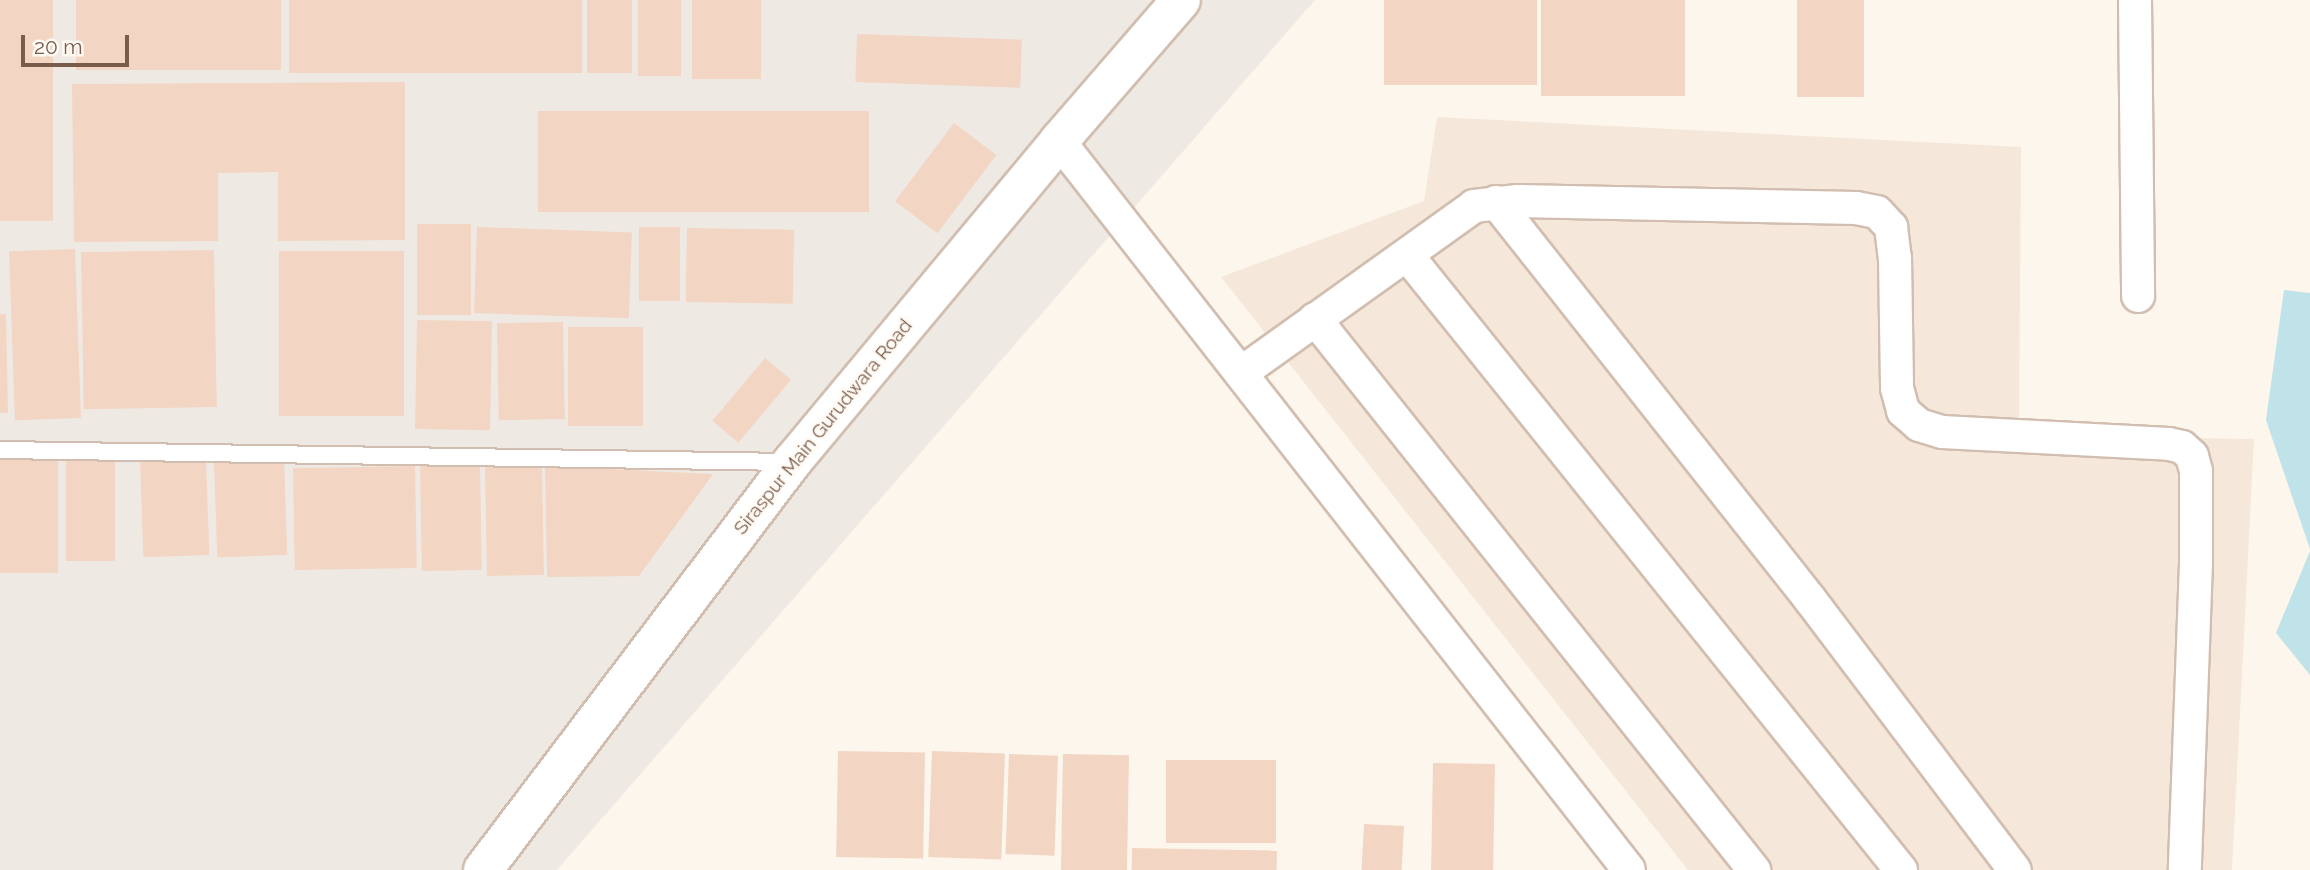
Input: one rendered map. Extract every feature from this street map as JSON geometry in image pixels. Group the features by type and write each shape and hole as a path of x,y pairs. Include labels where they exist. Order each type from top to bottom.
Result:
{"street":[{"name":"Siraspur Main Gurudwara Road","path":"484,870 792,462 1059,141 1181,0"},
{"path":"2135,0 2138,296"},
{"path":"1059,141 1629,870"},
{"path":"1241,373 1474,206 1496,202 1856,208 1877,212 1891,228 1895,258 1898,388 1903,411 1919,425 1942,432 2169,444 2182,447 2192,456 2196,471 2196,563 2185,870"},
{"path":"1496,202 1801,587 2015,870"},
{"path":"1407,255 1901,870"},
{"path":"1315,319 1754,870"}],"lane":[{"path":"0,450 792,462"}],"shaded area":[{"path":"0,0 1315,0 557,870 0,870"},
{"path":"1437,117 2021,147 2019,435 2254,439 2232,870 1688,870 1221,277 1424,201"}],"water":[{"path":"2284,290 2310,293 2310,549 2266,420"},
{"path":"2310,551 2310,675 2276,633"}],"building":[{"path":"0,0 53,0 53,221 0,221"},
{"path":"76,0 281,0 281,70 76,70"},
{"path":"289,0 582,0 582,73 289,73"},
{"path":"587,0 632,0 632,73 587,73"},
{"path":"638,0 681,0 681,76 638,76"},
{"path":"692,0 761,0 761,79 692,79"},
{"path":"1384,0 1537,0 1537,85 1384,85"},
{"path":"1541,0 1685,0 1685,96 1541,96"},
{"path":"1797,0 1864,0 1864,97 1797,97"},
{"path":"857,34 1022,40 1020,88 855,82"},
{"path":"405,82 405,240 278,241 278,172 218,173 218,241 74,242 72,84"},
{"path":"538,111 869,111 869,212 538,212"},
{"path":"954,123 996,155 937,233 895,201"},
{"path":"417,224 471,224 471,315 417,315"},
{"path":"477,227 632,232 629,318 474,313"},
{"path":"639,227 680,227 680,301 639,301"},
{"path":"687,228 794,230 793,304 686,302"},
{"path":"75,249 81,418 15,420 9,251"},
{"path":"214,250 217,407 84,409 81,252"},
{"path":"279,251 404,251 404,416 279,416"},
{"path":"0,314 6,314 8,413 0,413"},
{"path":"417,320 492,321 490,430 415,429"},
{"path":"563,322 565,419 499,420 497,323"},
{"path":"568,327 643,327 643,426 568,426"},
{"path":"765,358 791,380 738,443 712,421"},
{"path":"0,452 58,452 58,573 0,573"},
{"path":"66,457 115,457 115,561 66,561"},
{"path":"206,459 209,555 143,557 140,461"},
{"path":"284,460 287,555 217,557 214,462"},
{"path":"480,465 482,570 422,571 420,466"},
{"path":"415,466 417,568 295,570 293,468"},
{"path":"542,466 544,575 487,576 485,467"},
{"path":"545,466 713,474 639,576 547,577"},
{"path":"838,751 925,753 923,859 836,857"},
{"path":"932,751 1005,754 1001,859 928,857"},
{"path":"1009,754 1058,756 1054,856 1006,854"},
{"path":"1063,754 1129,755 1127,870 1061,870"},
{"path":"1166,760 1276,760 1276,843 1166,843"},
{"path":"1433,763 1495,764 1493,870 1431,870"},
{"path":"1364,824 1404,826 1402,870 1362,870"},
{"path":"1132,848 1277,851 1277,870 1132,870"}]}
